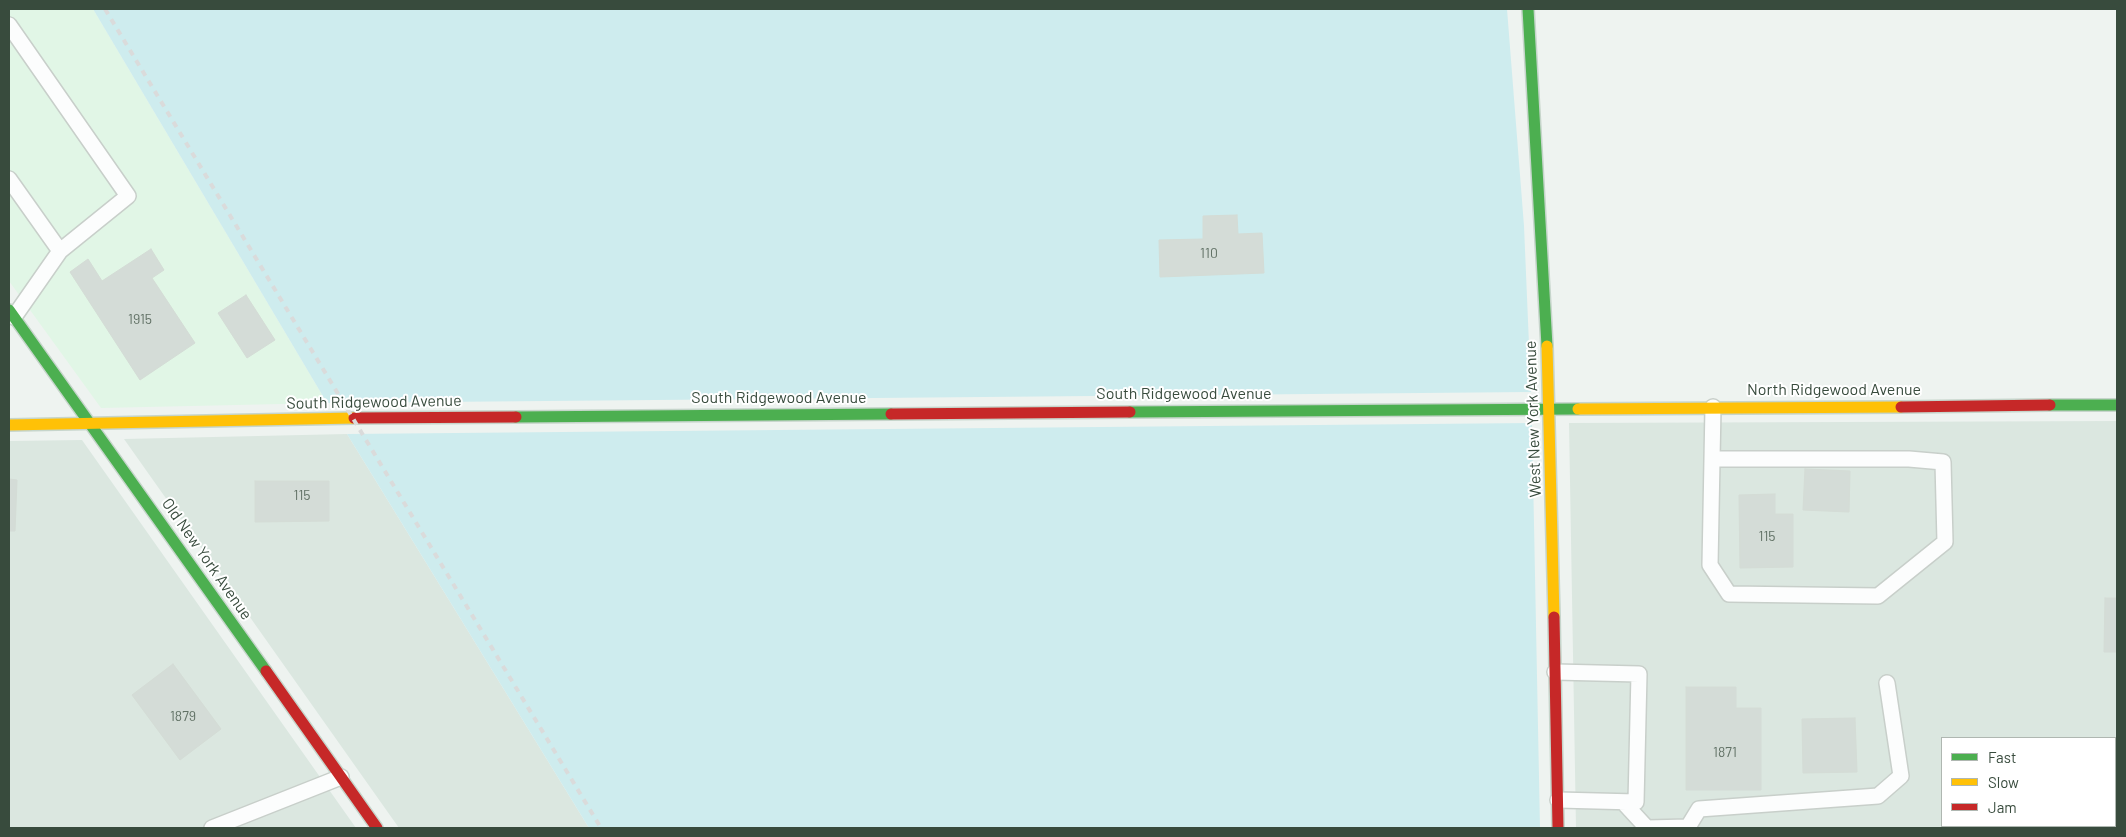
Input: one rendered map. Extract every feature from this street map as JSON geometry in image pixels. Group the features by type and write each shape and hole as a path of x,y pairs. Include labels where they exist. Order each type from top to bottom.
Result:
{"street":[{"name":"West New York Avenue","path":"1528,9 1542,225 1550,407 1558,828"},
{"name":"Old New York Avenue","path":"11,314 377,828"},
{"name":"North Ridgewood Avenue","path":"1550,407 2117,405"},
{"name":"South Ridgewood Avenue","path":"9,425 361,418 1550,407"}],"lane":[{"path":"9,25 128,196 60,251 11,314"},
{"path":"9,179 60,251"},
{"path":"1712,459 1909,459 1943,462 1945,542 1878,596 1729,594 1710,566 1712,459 1713,406"},
{"path":"1555,672 1639,674 1636,802 1558,800"},
{"path":"1623,802 1647,828 1663,828 1688,827 1699,809 1878,796 1902,776 1887,683"},
{"path":"212,828 341,777"}],"shaded area":[{"path":"9,9 93,9 327,403 101,408 9,281"},
{"path":"93,9 1507,9 1524,226 1531,392 327,403"},
{"path":"2117,421 2117,828 1576,828 1569,423"},
{"path":"1532,423 1540,828 589,828 347,434"},
{"path":"347,434 589,828 399,828 124,439"},
{"path":"82,440 356,828 9,828 9,441"}],"building":[{"path":"1237,215 1238,234 1262,233 1264,273 1160,277 1159,240 1203,239 1203,216"},
{"path":"151,249 164,270 152,278 195,343 140,380 70,272 88,259 102,281"},
{"path":"246,295 275,340 247,358 218,313"},
{"path":"1805,469 1850,471 1849,512 1803,510"},
{"path":"9,479 17,480 15,531 9,531"},
{"path":"255,481 329,481 329,521 255,522"},
{"path":"1775,494 1775,514 1793,514 1793,567 1740,568 1739,495"},
{"path":"2105,598 2117,598 2117,652 2104,652"},
{"path":"173,664 221,729 180,760 132,695"},
{"path":"1686,687 1736,687 1736,708 1761,708 1761,790 1686,790"},
{"path":"1855,718 1857,772 1803,773 1802,719"}],"railway":[{"path":"105,9 601,828"}],"traffic: fast":[{"path":"1528,9 1547,346"},
{"path":"9,310 266,671"},
{"path":"2050,405 2117,405"},
{"path":"1130,412 1578,409"},
{"path":"516,417 891,414"}],"traffic: slow":[{"path":"1547,346 1554,617"},
{"path":"1578,409 1901,407"},
{"path":"9,425 354,418"}],"traffic: jam":[{"path":"1901,407 2050,405"},
{"path":"891,414 1130,412"},
{"path":"354,418 516,417"},
{"path":"1554,617 1558,828"},
{"path":"266,671 377,828"}]}
